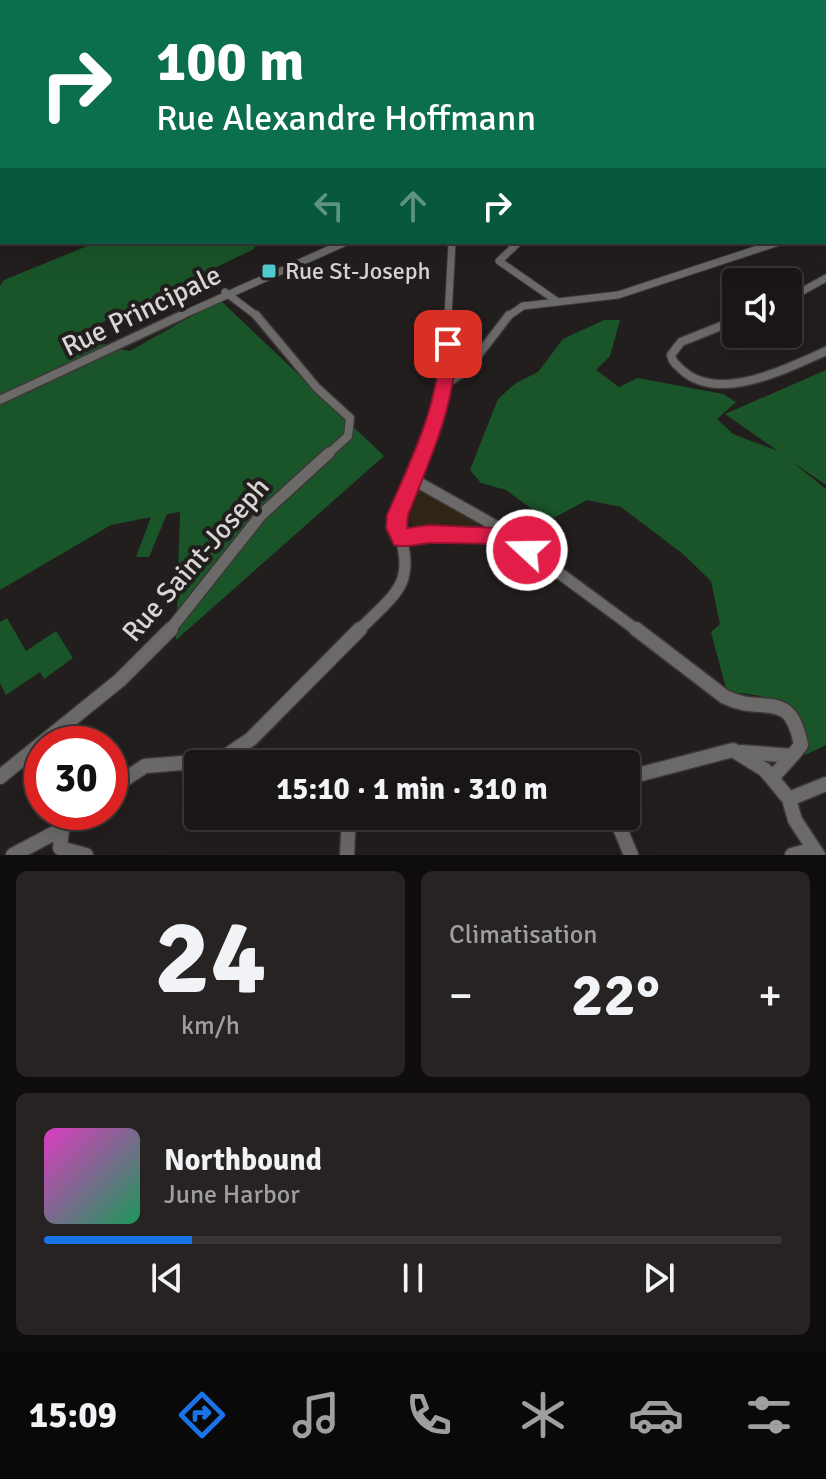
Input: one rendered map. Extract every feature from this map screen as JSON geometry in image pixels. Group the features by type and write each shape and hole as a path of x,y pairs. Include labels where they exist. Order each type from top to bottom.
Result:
{"street":[{"name":"Rue Principale","path":"0,400 162,327 225,292 341,244"},
{"path":"128,777 145,766 220,760 251,739 403,586 407,554 397,528 397,515 434,426 445,384 452,244"},
{"path":"517,244 499,261 558,302"},
{"path":"445,384 461,377 497,325 511,311 647,288 684,271 772,244"},
{"path":"802,291 826,278"},
{"name":"Rue Saint-Joseph","path":"0,777 120,680 160,643 261,515 348,436 350,418 346,411 317,388 255,314 225,292"},
{"path":"722,326 681,342 671,355 672,361 684,372 699,378 737,383 826,351"},
{"path":"414,480 504,534 675,656 730,701 780,705 793,716 801,735 801,745 772,778"},
{"path":"402,538 429,534 498,538 504,534"},
{"path":"640,775 737,751 792,756"},
{"path":"737,751 772,778 789,799 795,820 816,852 792,855"},
{"path":"789,799 826,784"},
{"path":"13,855 60,830"},
{"path":"62,830 60,852 86,855"},
{"path":"347,855 348,830"},
{"path":"621,830 631,855"}],"shaded area":[{"path":"416,485 480,522 477,530 414,528 405,511"}],"green space":[{"path":"92,244 255,244 254,249 89,329 108,347 130,351 220,300 384,456 176,640 180,512 167,514 149,557 136,557 151,517 111,525 0,590 0,286 4,280"},
{"path":"604,320 620,320 610,356 596,370 619,387 638,378 723,394 736,402 717,419 733,434 778,451 725,414 826,370 826,485 791,461 826,489 826,745 805,755 793,724 781,706 761,696 727,692 711,632 720,624 711,581 683,554 621,507 587,500 548,521 506,490 481,483 470,470 498,399 516,383 538,372 563,339"},
{"path":"7,618 26,651 56,631 73,658 44,679 40,672 6,695 0,683 0,622"}],"place":[{"name":"Rue St-Joseph","path":"269,271"}],"route":[{"path":"448,344 448,368 434,426 419,471 397,515 397,528 402,538 429,534 498,538 504,534 527,550"}]}
